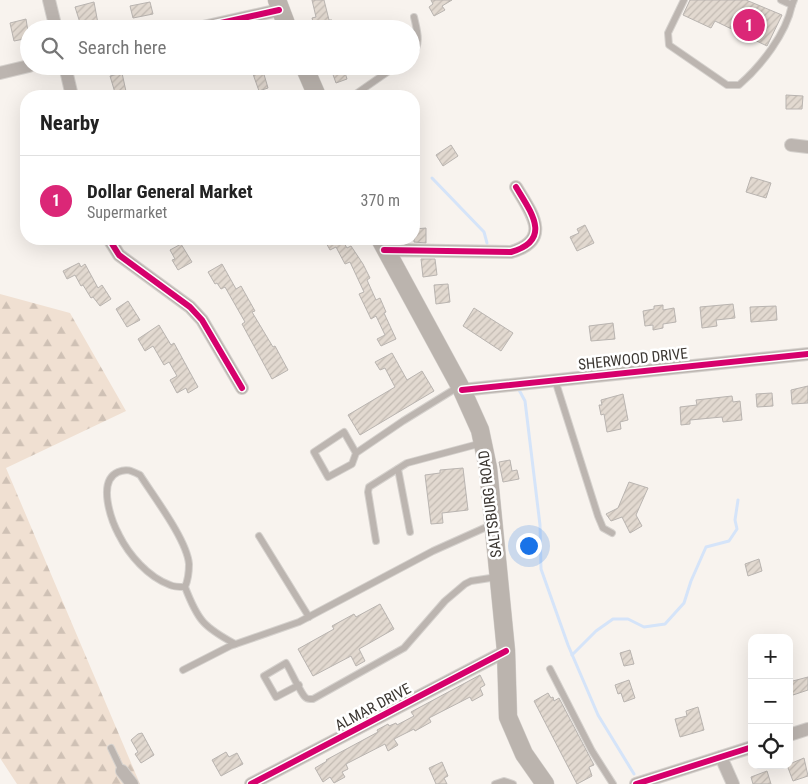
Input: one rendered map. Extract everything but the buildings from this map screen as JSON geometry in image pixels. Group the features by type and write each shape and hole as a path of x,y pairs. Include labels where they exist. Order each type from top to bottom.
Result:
{"main road":[{"path":"278,5 284,20"},
{"path":"308,75 314,90"},
{"name":"SALTSBURG ROAD","path":"383,245 460,388 480,430 488,468 499,576 506,652 508,717 524,754 544,783"}],"street":[{"path":"49,0 54,20"},
{"path":"226,20 278,5"},
{"path":"0,73 20,68"},
{"path":"66,75 70,90"},
{"path":"790,145 808,147"},
{"path":"398,245 512,252 523,248 534,237 537,228 534,218 516,187"},
{"path":"113,245 119,255 190,307 202,320 242,388"},
{"name":"SHERWOOD DRIVE","path":"460,388 808,354"},
{"name":"ALMAR DRIVE","path":"251,784 506,652"},
{"path":"793,734 808,729"},
{"path":"636,784 748,748"},
{"path":"721,757 733,784"},
{"path":"122,771 132,784"}],"lane":[{"path":"684,0 668,33 669,45 727,85 739,85 767,57 790,14 793,2 781,0"},
{"path":"361,90 383,75"},
{"path":"555,380 598,516 603,528 612,533"},
{"path":"356,453 344,432 314,452 328,477 352,464 356,453 403,421 460,388"},
{"path":"376,541 368,492 369,487 407,463 483,442"},
{"path":"398,469 410,532"},
{"path":"185,587 171,586 154,577 134,559 119,534 109,506 107,491 109,480 116,473 131,470 140,475 186,550 189,563 185,587 200,619 213,632 235,644"},
{"path":"182,670 235,644 309,617 433,551 493,524"},
{"path":"259,536 309,617"},
{"path":"298,685 276,697 264,676 286,663 305,697 313,699 358,675 408,644 445,602 466,584 471,581 499,576"},
{"path":"550,669 592,751 613,784"},
{"path":"111,748 122,771"},
{"path":"495,784 504,781 513,784"}],"green space":[{"path":"0,294 70,313 126,411 6,468 140,784 17,784 0,758"}],"waterway":[{"path":"432,178 484,232 487,243"},
{"path":"518,388 525,401 540,525 541,569 568,645 598,715 634,774"},
{"path":"572,655 596,631 613,619 628,619 644,627 665,624 684,603 691,581 706,547 729,541 737,529 735,520 738,500"}],"cycle path":[{"path":"234,20 279,10"},
{"path":"384,250 511,252 524,247 532,240 535,233 535,224 516,187"},
{"path":"113,245 119,255 190,307 202,320 242,388"},
{"path":"462,390 808,354"},
{"path":"251,784 506,651"},
{"path":"636,784 748,748"}],"place":[{"name":"Dollar General Market","path":"749,25"}]}
